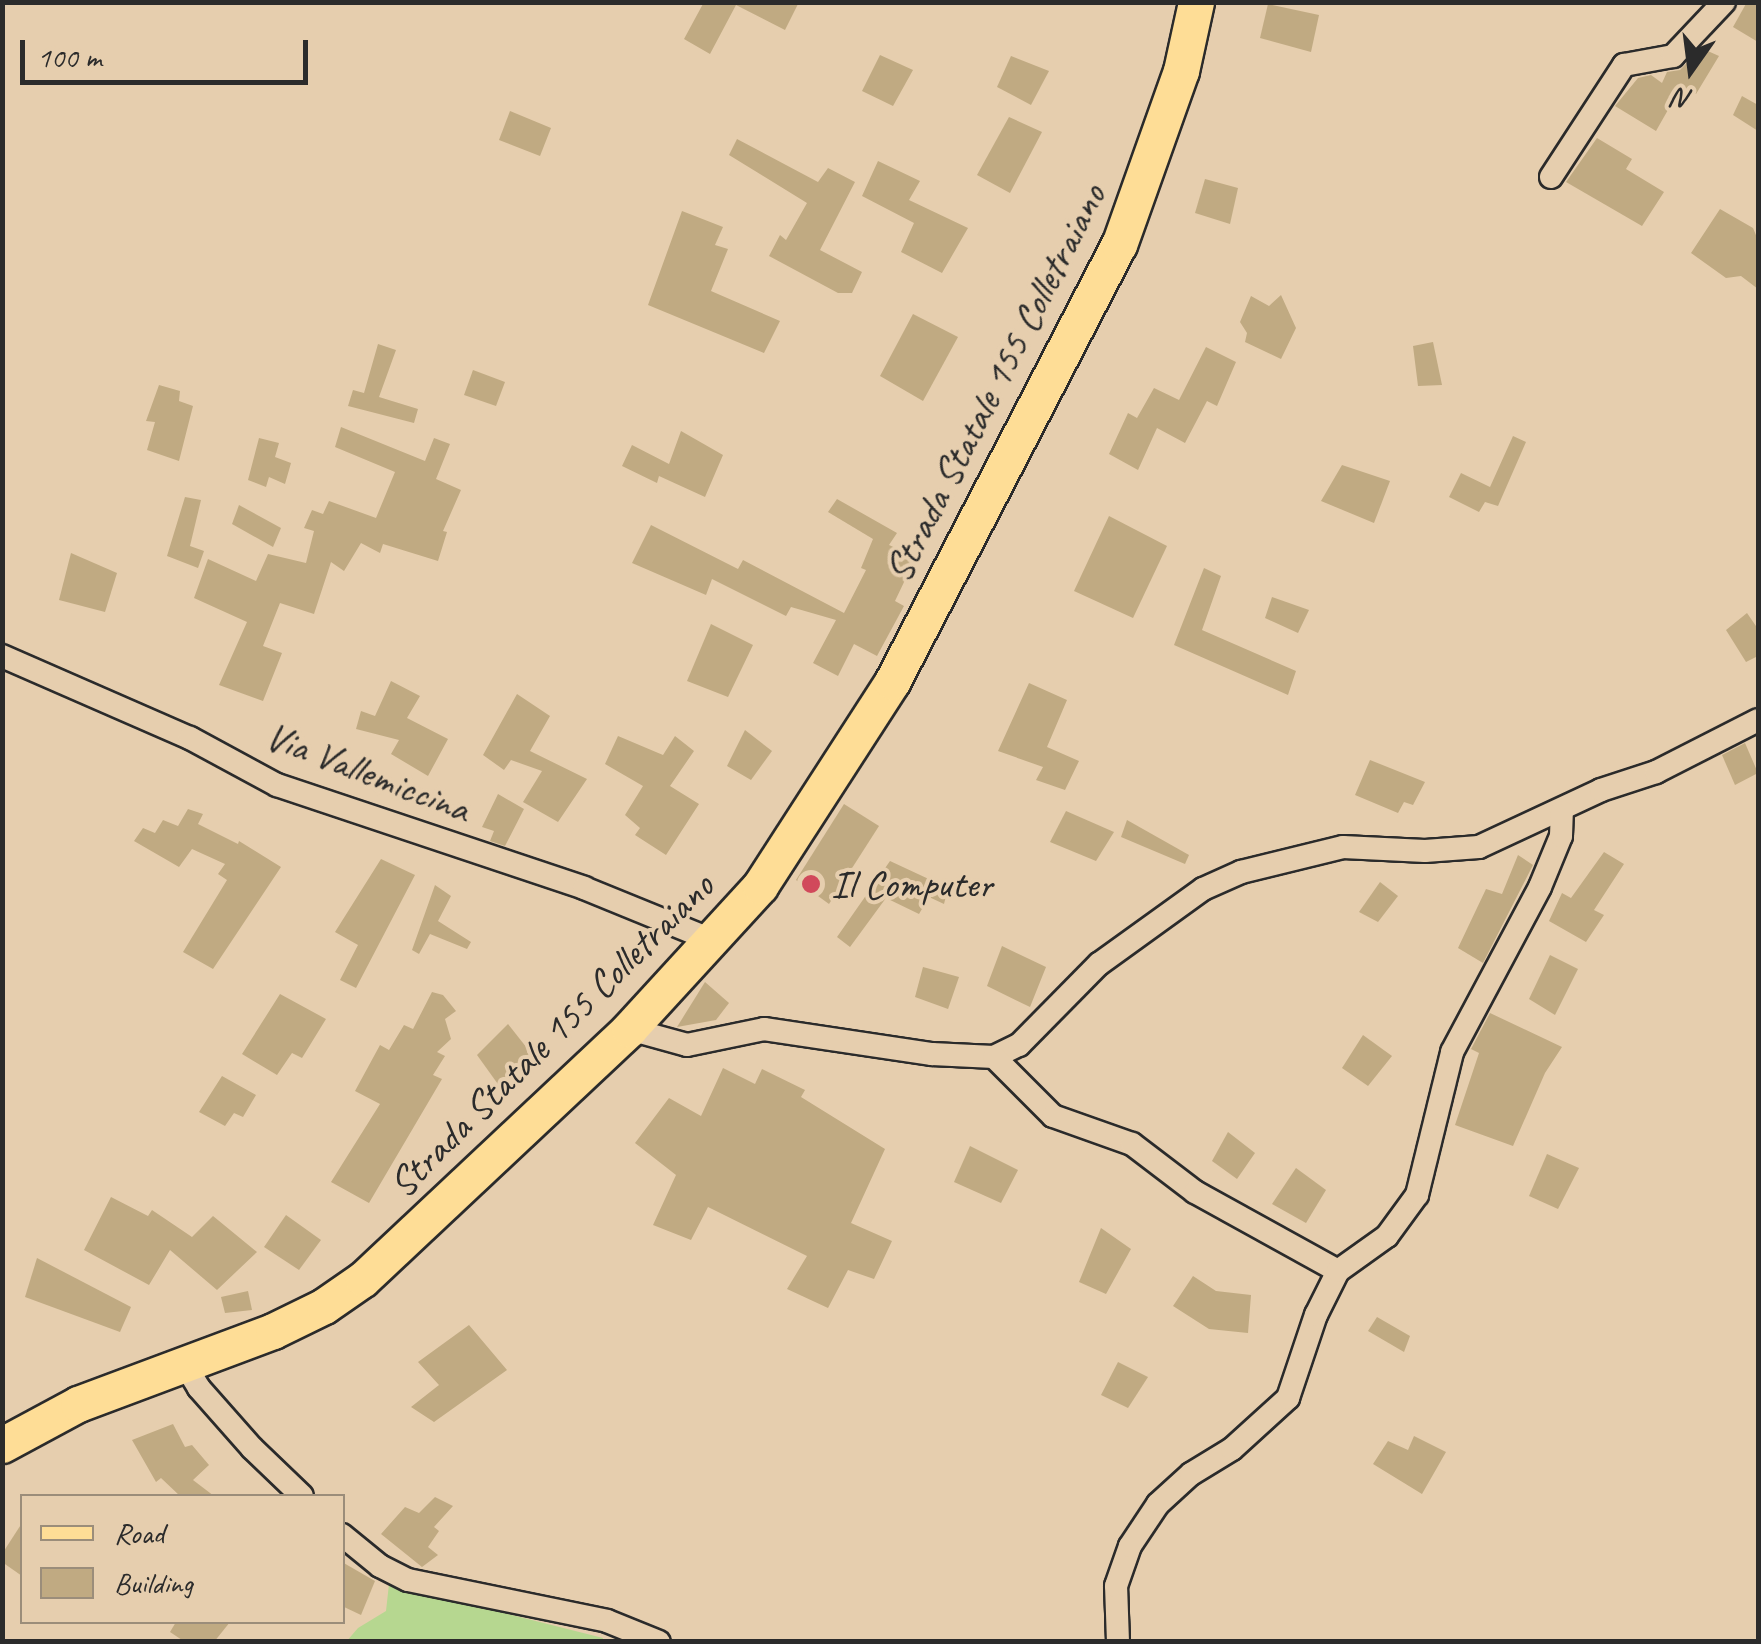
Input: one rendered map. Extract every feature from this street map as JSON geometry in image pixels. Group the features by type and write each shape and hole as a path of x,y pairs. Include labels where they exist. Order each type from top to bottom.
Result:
{"main road":[{"name":"Strada Statale 155 Colletraiano","path":"2,1445 78,1404 274,1331 324,1306 362,1278 628,1029 714,941 760,886 892,682 1058,366 1125,228 1181,70 1196,2"}],"street":[{"path":"1551,177 1624,65 1674,56 1724,2"},
{"name":"Via Vallemiccina","path":"2,656 190,738 277,786 584,888 714,941"},
{"path":"628,1029 687,1045 764,1030 790,1031 932,1054 994,1058 1018,1045 1100,964 1163,916 1203,889 1241,872 1343,847 1425,851 1479,848 1602,790 1656,772 1758,720"},
{"path":"1118,1642 1116,1586 1130,1546 1158,1504 1191,1474 1232,1449 1288,1398 1338,1271 1387,1236 1417,1195 1452,1052 1540,887 1561,836 1562,812"},
{"path":"994,1058 1053,1116 1132,1144 1195,1192 1338,1271"},
{"path":"184,1363 199,1388 252,1448 300,1494"},
{"path":"345,1537 380,1566 408,1580 608,1621 659,1642"}],"green space":[{"path":"389,1584 603,1638 602,1642 346,1642 358,1628 386,1611"}],"building":[{"path":"704,2 799,2 785,30 736,5 710,54 684,39"},
{"path":"1747,2 1758,2 1758,42 1733,27"},
{"path":"1268,4 1319,15 1311,52 1260,38"},
{"path":"1701,48 1719,56 1696,94 1681,87 1656,131 1615,106 1638,78 1651,75 1662,83 1667,72 1680,70"},
{"path":"880,55 913,70 893,106 862,91"},
{"path":"1011,56 1049,71 1031,105 997,87"},
{"path":"1742,96 1758,105 1758,131 1733,115"},
{"path":"510,111 551,128 540,156 499,140"},
{"path":"1009,117 1042,132 1010,193 977,175"},
{"path":"1597,138 1632,159 1626,169 1664,192 1642,226 1566,182"},
{"path":"737,139 818,182 828,168 855,182 820,250 862,272 852,293 838,293 769,256 780,235 786,240 807,203 729,155"},
{"path":"878,161 920,181 909,200 968,228 942,273 901,252 914,223 862,196"},
{"path":"1205,179 1238,188 1230,224 1195,213"},
{"path":"1720,209 1753,228 1758,240 1758,289 1741,276 1726,278 1691,253"},
{"path":"682,211 723,227 715,245 728,249 711,291 780,321 764,353 648,305"},
{"path":"1281,295 1296,328 1281,359 1245,342 1247,333 1240,322 1251,296 1269,306"},
{"path":"913,314 958,337 923,401 880,376"},
{"path":"1433,342 1442,385 1418,386 1413,346"},
{"path":"378,344 396,350 379,397 418,409 414,423 348,406 353,390 364,393"},
{"path":"1206,347 1236,362 1217,406 1207,401 1185,443 1157,428 1138,470 1109,454 1128,413 1137,418 1154,388 1179,400"},
{"path":"473,370 505,382 496,406 464,395"},
{"path":"159,385 180,391 179,401 193,406 179,461 147,450 155,422 146,421"},
{"path":"341,427 425,461 434,438 450,444 436,479 461,490 443,531 447,532 438,561 383,544 380,553 361,543 344,571 331,562 314,614 280,603 263,646 282,653 263,701 219,685 247,622 194,598 208,559 256,581 268,554 306,563 314,531 304,528 312,510 323,514 329,501 376,518 395,472 335,447"},
{"path":"681,431 723,455 705,497 659,476 657,483 622,466 632,445 669,464"},
{"path":"1513,436 1526,442 1498,506 1485,502 1479,512 1449,497 1461,473 1490,487"},
{"path":"259,438 279,443 275,457 291,463 285,484 269,477 266,487 248,480"},
{"path":"1342,465 1390,481 1374,523 1321,501"},
{"path":"185,497 201,500 190,546 204,551 198,568 167,556"},
{"path":"837,499 897,533 889,545 916,557 895,601 904,606 877,656 854,644 838,676 813,663 836,620 791,607 786,616 712,579 706,595 632,563 651,525 738,569 743,560 844,613 866,570 861,568 873,539 828,512"},
{"path":"239,505 281,528 273,547 232,524"},
{"path":"1109,516 1167,546 1133,618 1074,591"},
{"path":"71,553 117,573 105,612 59,600"},
{"path":"1204,568 1221,576 1202,630 1296,671 1288,695 1174,645"},
{"path":"1272,597 1309,610 1298,633 1265,618"},
{"path":"1747,613 1758,629 1758,656 1746,662 1726,630"},
{"path":"711,624 753,645 728,697 687,681"},
{"path":"391,681 420,696 407,718 448,739 428,776 391,754 399,740 356,729 361,711 375,716"},
{"path":"1029,683 1067,700 1047,747 1079,761 1065,790 1036,780 1043,767 998,751"},
{"path":"517,694 550,716 530,751 587,779 558,822 523,802 542,771 511,760 504,770 483,755"},
{"path":"745,730 772,751 751,780 727,766"},
{"path":"618,736 663,755 675,736 694,751 670,786 699,804 666,855 635,835 640,828 625,815 643,786 605,764"},
{"path":"1745,743 1758,773 1735,785 1722,755"},
{"path":"1370,760 1425,782 1413,805 1404,802 1398,813 1355,795"},
{"path":"498,794 524,809 505,846 490,841 494,831 482,827"},
{"path":"844,804 879,826 829,904 796,880"},
{"path":"188,809 203,814 198,824 238,844 239,841 281,867 213,969 183,952 227,880 218,874 225,864 192,849 179,867 134,841 143,828 155,833 163,820 178,826"},
{"path":"1066,811 1114,832 1096,861 1050,842"},
{"path":"1127,820 1189,855 1185,864 1121,837"},
{"path":"1604,852 1624,864 1594,910 1604,915 1586,942 1549,921 1562,893 1571,898"},
{"path":"1518,855 1533,865 1483,963 1458,948 1486,889 1502,894"},
{"path":"381,859 415,875 356,988 340,980 358,945 335,932"},
{"path":"890,861 948,888 944,904 929,897 919,914 886,898 850,947 837,937"},
{"path":"1380,882 1398,896 1378,922 1359,912"},
{"path":"435,885 451,896 438,921 471,942 467,949 430,934 419,954 412,950"},
{"path":"1002,946 1046,967 1030,1007 987,986"},
{"path":"1550,955 1578,969 1555,1015 1529,999"},
{"path":"923,967 959,977 948,1009 915,997"},
{"path":"705,982 729,1003 716,1020 677,1027"},
{"path":"432,992 443,995 456,1011 445,1019 451,1039 437,1052 445,1056 433,1075 442,1079 369,1203 331,1182 380,1104 355,1091 380,1045 389,1050 404,1025 413,1029"},
{"path":"280,994 326,1019 302,1058 292,1053 277,1075 242,1054"},
{"path":"1490,1013 1562,1047 1545,1073 1513,1146 1455,1125 1479,1053 1471,1049"},
{"path":"508,1024 534,1057 500,1087 477,1055"},
{"path":"1363,1035 1392,1056 1368,1086 1342,1068"},
{"path":"723,1068 755,1084 762,1069 805,1090 801,1097 885,1149 851,1223 892,1241 874,1279 848,1270 828,1308 787,1289 807,1256 708,1207 691,1240 653,1225 676,1175 635,1143 669,1098 701,1116"},
{"path":"222,1076 256,1095 243,1117 234,1113 225,1126 199,1112"},
{"path":"1228,1132 1255,1153 1237,1179 1212,1161"},
{"path":"970,1146 1018,1170 1001,1203 954,1182"},
{"path":"1547,1154 1579,1168 1558,1209 1529,1196"},
{"path":"1296,1168 1326,1190 1306,1223 1272,1204"},
{"path":"111,1197 148,1216 152,1210 192,1237 213,1216 257,1252 217,1290 170,1250 149,1285 84,1250"},
{"path":"286,1215 321,1240 299,1270 264,1247"},
{"path":"1101,1228 1131,1249 1106,1294 1079,1282"},
{"path":"37,1258 131,1307 120,1332 25,1297"},
{"path":"1193,1276 1216,1291 1251,1295 1248,1333 1209,1329 1173,1306"},
{"path":"248,1291 252,1310 225,1313 221,1297"},
{"path":"1377,1317 1410,1336 1404,1352 1368,1331"},
{"path":"469,1325 507,1370 434,1422 411,1407 439,1385 418,1362"},
{"path":"1118,1362 1148,1377 1128,1408 1101,1395"},
{"path":"173,1424 185,1447 192,1445 209,1465 193,1480 211,1494 178,1494 161,1478 156,1482 132,1440"},
{"path":"1414,1436 1446,1452 1422,1494 1373,1464 1388,1441 1408,1450"},
{"path":"435,1497 453,1506 434,1527 439,1531 428,1547 438,1555 422,1567 381,1534 405,1507 419,1513"},
{"path":"20,1526 20,1575 2,1562 2,1554"},
{"path":"345,1564 375,1581 361,1615 345,1607"},
{"path":"175,1624 228,1624 214,1642 185,1642 170,1632"}],"place":[{"name":"Il Computer","path":"811,884"}]}
